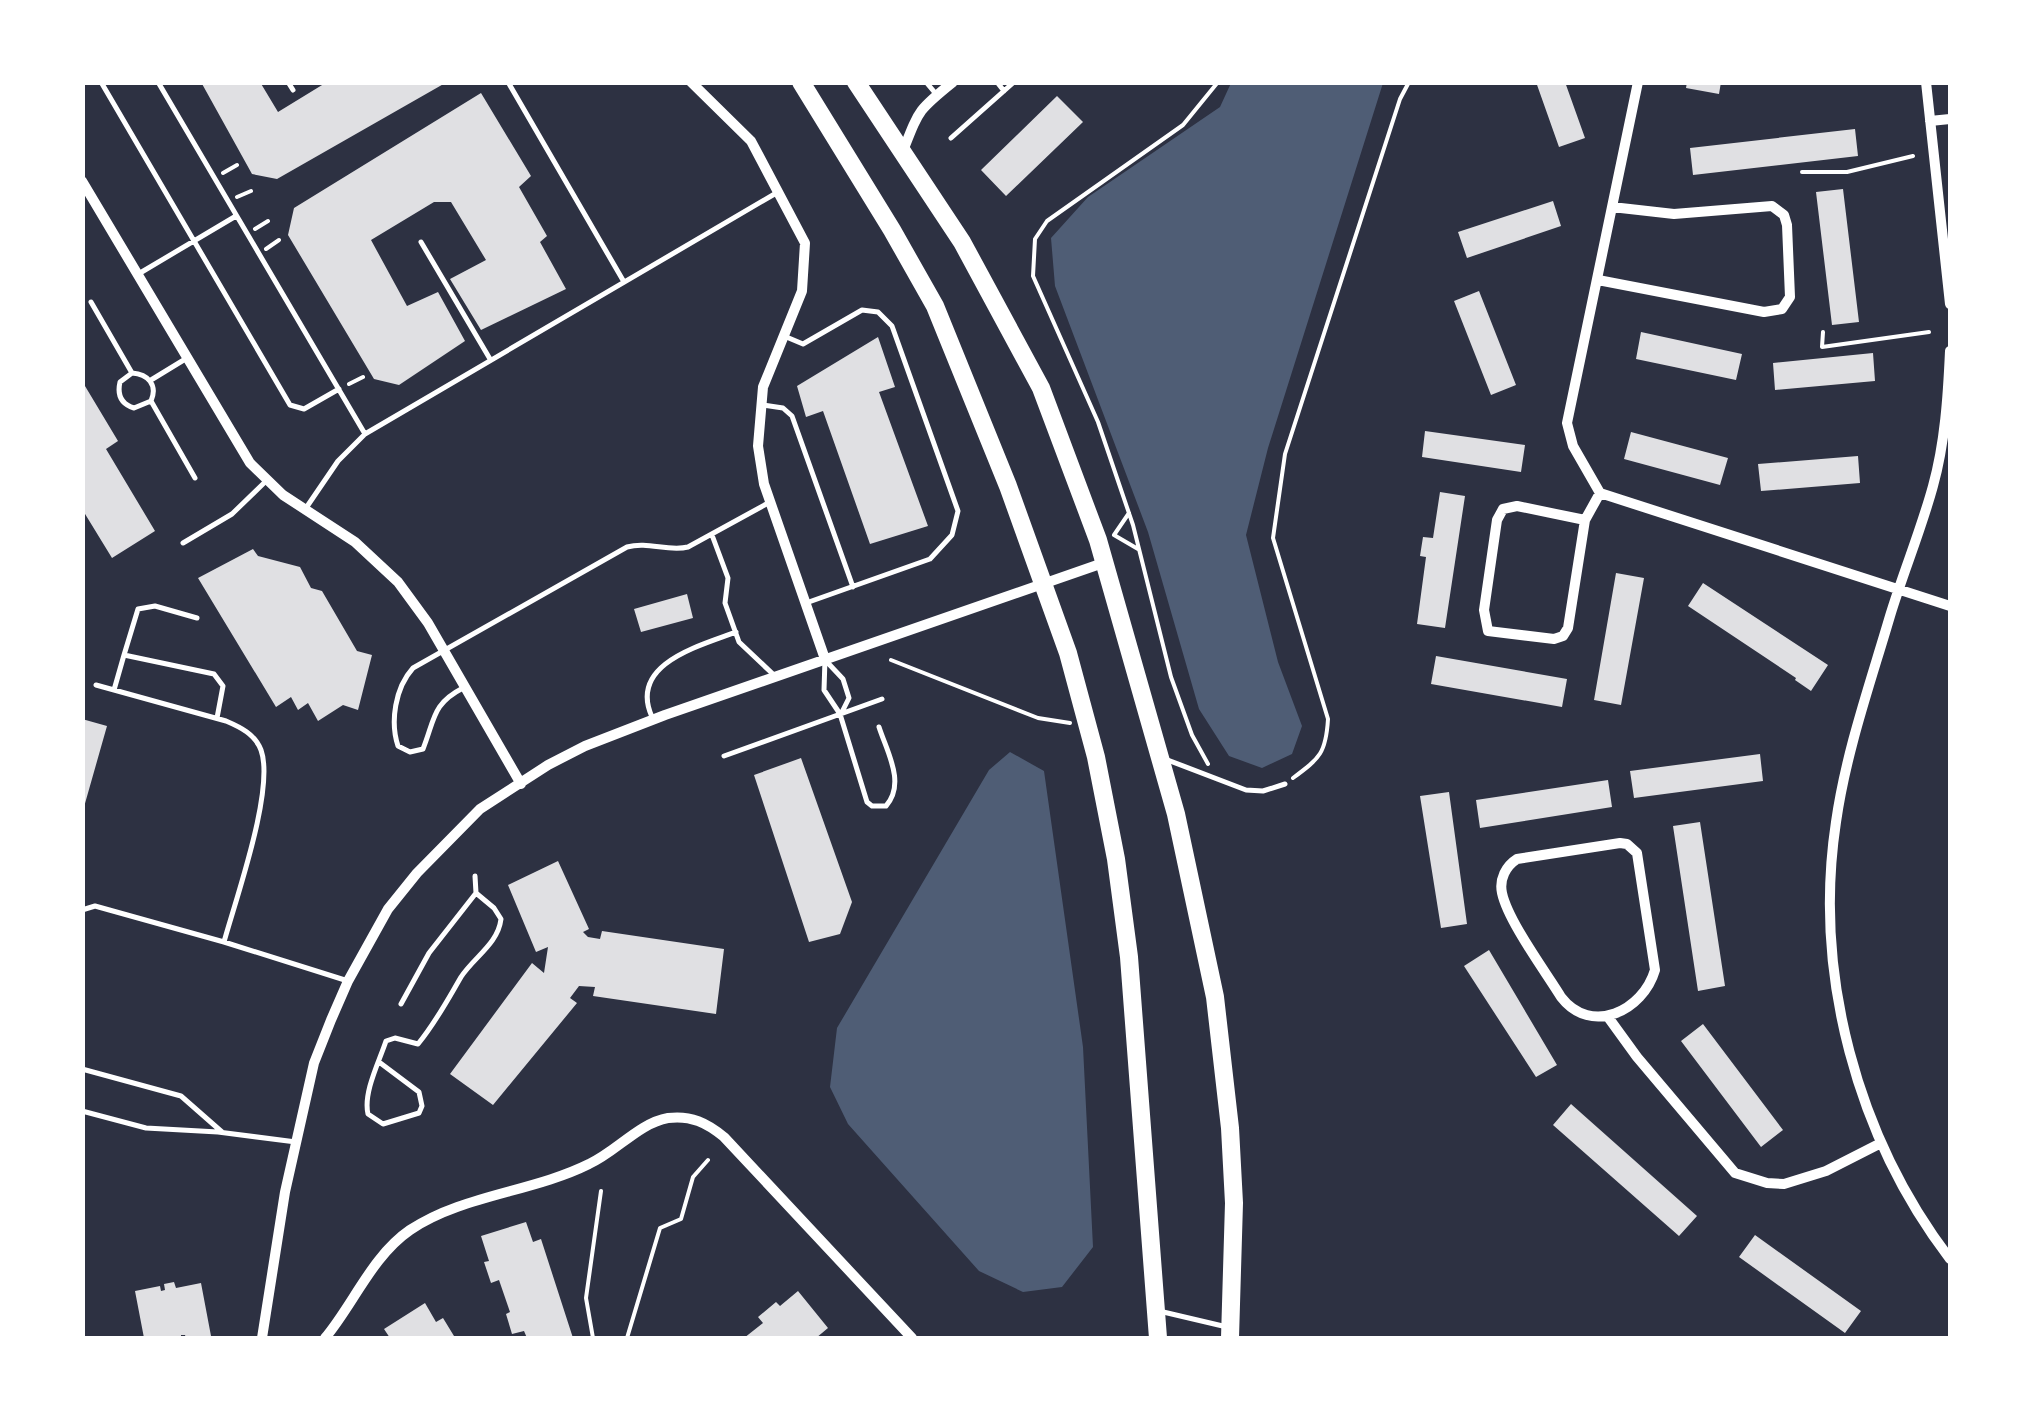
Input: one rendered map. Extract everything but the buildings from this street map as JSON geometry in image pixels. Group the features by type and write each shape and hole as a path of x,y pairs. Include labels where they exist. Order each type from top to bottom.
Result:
{"main road":[{"path":"801,82 935,306 1044,582 1068,653 1116,859 1129,957 1158,1338"},
{"path":"856,82 962,242 1041,388 1086,506 1192,875 1224,1058 1234,1203 1230,1333"}],"street":[{"path":"691,82 750,141 803,236 806,255 802,291 767,371 760,404 759,466 824,659"},
{"path":"902,151 918,112 953,82"},
{"path":"1638,82 1568,413 1573,446 1600,493 1950,606"},
{"path":"1926,82 1950,304"},
{"path":"1930,121 1950,119"},
{"path":"82,181 250,462 304,510 379,562 428,623 521,784"},
{"path":"1598,280 1764,312 1782,309 1790,297 1787,226 1784,215 1772,206 1674,214 1612,207"},
{"path":"1950,351 1938,463 1898,589 1844,785 1830,872 1832,946 1852,1061 1881,1144 1950,1258"},
{"path":"1584,520 1517,506 1503,509 1484,610 1488,631 1554,639 1563,636 1568,628 1584,520 1600,493"},
{"path":"262,1338 272,1256 314,1063 348,981 388,910 417,873 480,809 585,746 1102,563"},
{"path":"1620,843 1628,844 1638,854 1655,970 1648,986 1608,1017 1592,1018 1570,1009 1508,908 1502,884 1506,869 1518,859 1620,843"},
{"path":"1608,1017 1735,1173 1767,1184 1784,1184 1826,1171 1881,1144"},
{"path":"324,1338 378,1263 409,1231 458,1208 577,1170 604,1157 645,1127 659,1120 680,1118 706,1124 724,1137 912,1338"}],"lane":[{"path":"101,82 290,406 304,408 338,389"},
{"path":"158,82 365,434"},
{"path":"508,82 624,282"},
{"path":"926,82 936,94"},
{"path":"997,82 1004,91"},
{"path":"950,138 1014,82"},
{"path":"304,510 338,461 365,434 780,192"},
{"path":"138,274 236,216"},
{"path":"421,242 490,359"},
{"path":"90,302 132,372 151,380 151,401 134,408 119,396 120,382 132,372"},
{"path":"784,336 803,344 862,310 885,316 892,326 958,510 952,534 930,560 804,604"},
{"path":"151,380 188,358"},
{"path":"151,401 195,478"},
{"path":"760,404 783,408 792,416 852,587"},
{"path":"182,542 232,514 266,480"},
{"path":"463,688 444,698 436,708 423,749 410,752 398,746 393,732 399,688 413,668 628,547 638,544 679,549 770,502"},
{"path":"712,534 728,578 725,603 740,642 775,676"},
{"path":"114,690 138,608 155,606 198,618"},
{"path":"653,720 646,701 648,684 660,670 678,653 736,632"},
{"path":"124,655 214,674 223,686 217,718"},
{"path":"824,659 824,690 840,714 866,802 878,807 892,800 897,782 879,727"},
{"path":"824,659 842,679 850,698 840,714"},
{"path":"96,685 217,718 242,728 260,748 264,776 258,816 224,942"},
{"path":"724,756 882,699"},
{"path":"1161,757 1246,790 1263,791 1285,784"},
{"path":"401,1004 429,953 476,892 475,876"},
{"path":"380,1062 419,1092 419,1113 382,1124 368,1114 366,1104 380,1062 390,1038 418,1044 440,1018 463,974 496,935 501,919 476,892"},
{"path":"82,910 95,906 348,981"},
{"path":"82,1069 181,1096 222,1132"},
{"path":"82,1111 146,1128 222,1132 296,1142"},
{"path":"1156,1310 1230,1333"}],"path":[{"path":"1216,778 1192,736 1176,692 1129,513 1098,422 1033,276 1035,240 1047,222 1182,125 1218,82"},
{"path":"1285,784 1317,760 1326,744 1328,718 1272,538 1285,454 1400,99 1409,82"},
{"path":"1802,172 1847,172 1913,156"},
{"path":"236,197 250,190"},
{"path":"254,230 268,221"},
{"path":"1823,332 1822,347 1928,332"},
{"path":"338,389 363,377"},
{"path":"1129,513 1114,536 1139,550"},
{"path":"891,660 1038,718 1088,730"},
{"path":"627,1338 660,1228 681,1219 693,1177 708,1160"},
{"path":"593,1338 586,1298 602,1191"}],"water":[{"path":"1231,83 1383,83 1268,448 1246,535 1278,662 1302,726 1292,754 1262,768 1229,756 1199,709 1148,532 1055,286 1051,238 1088,197 1220,107"},
{"path":"1010,752 1044,771 1083,1047 1093,1247 1062,1287 1023,1292 979,1271 848,1124 830,1087 837,1028 989,770"}]}
